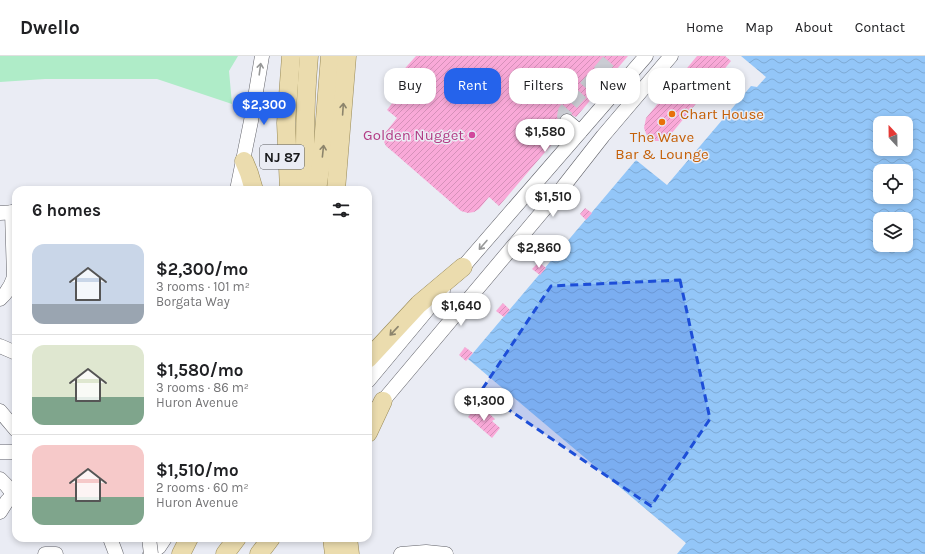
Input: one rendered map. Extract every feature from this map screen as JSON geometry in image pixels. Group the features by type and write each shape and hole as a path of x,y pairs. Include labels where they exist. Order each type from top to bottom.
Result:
{"main road":[{"name":"NJ 87","path":"278,186 286,123 291,56"},
{"name":"NJ 87","path":"306,186 304,147 309,56"},
{"path":"318,186 322,157 330,56"},
{"path":"336,186 347,56"},
{"path":"286,123 289,186"},
{"path":"244,161 253,186"},
{"path":"372,355 419,304 464,267"},
{"path":"372,424 383,401"},
{"path":"181,554 187,542"},
{"path":"220,554 222,542"},
{"path":"225,554 234,542"},
{"path":"259,554 268,542"}],"street":[{"path":"238,186 244,161 262,56"},
{"path":"372,376 646,56"},
{"path":"372,414 563,187 603,136 672,56"},
{"path":"567,121 580,132"},
{"path":"9,212 12,251"},
{"path":"0,299 12,282"},
{"path":"0,346 12,351"},
{"path":"0,411 12,425"},
{"path":"0,452 12,452"},
{"path":"0,480 12,491"},
{"path":"0,512 12,496"},
{"path":"112,542 116,554"},
{"path":"149,542 150,554"},
{"path":"150,554 159,547 162,542"},
{"path":"401,554 426,552 446,554"},
{"path":"45,554 56,554"}],"highlighted area":[{"path":"680,280 710,419 651,506 481,391 551,286"}],"green space":[{"path":"0,56 238,56 229,71 232,104 157,79 45,79 0,82"}],"water":[{"path":"741,56 925,56 925,554 677,554 686,543 468,359 636,160 667,185 736,104 745,104 745,93 751,86 757,87 766,77"}],"building":[{"name":"Golden Nugget","path":"416,56 628,56 618,68 586,68 587,104 576,117 568,113 561,115 559,123 564,130 499,206 489,197 479,209 468,213 461,211 386,146 384,142 385,133 397,118 387,110 392,104 436,104 436,68 405,68"},
{"path":"697,56 725,56 731,61 725,68 687,68"},
{"path":"658,104 696,104 667,139 663,141 654,141 647,136 644,128 646,118"},
{"path":"585,208 592,213 586,220 580,214"},
{"path":"539,262 546,268 540,275 532,269"},
{"path":"503,303 510,310 504,317 496,311"},
{"path":"465,347 473,353 466,361 459,355"},
{"path":"476,407 484,414 486,411 495,419 492,421 500,428 492,438 468,417"}],"tunnel":[{"path":"567,121 564,116 565,111 613,56"}],"place":[{"name":"Chart House","path":"672,114"},
{"name":"The Wave Bar & Lounge","path":"662,122"},
{"name":"Golden Nugget","path":"472,135"}]}
